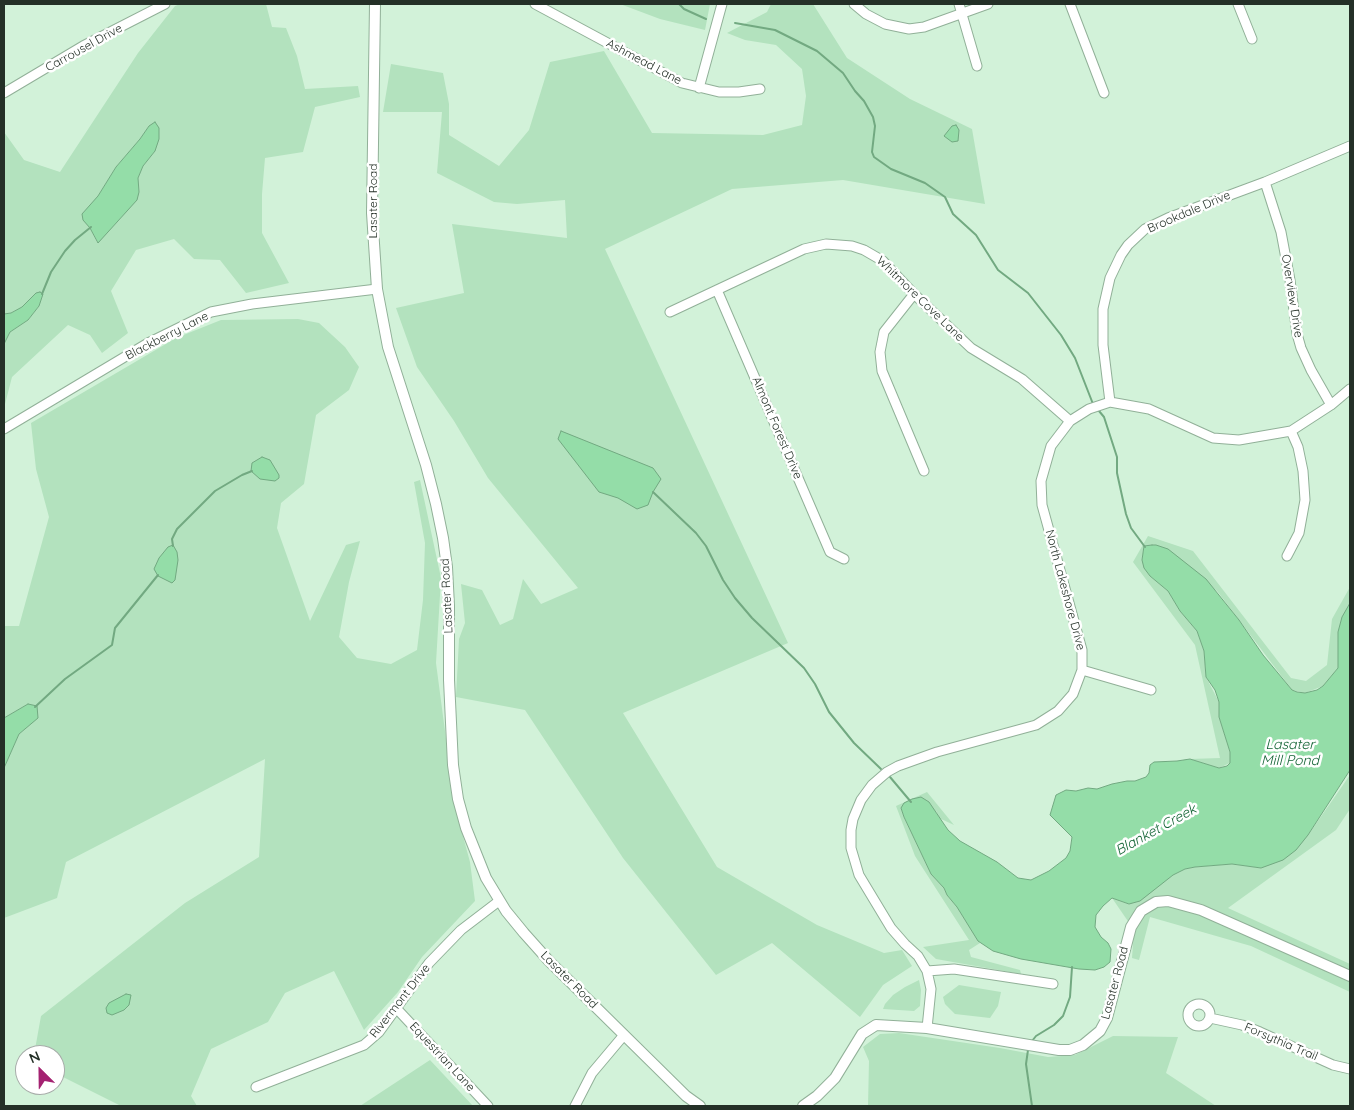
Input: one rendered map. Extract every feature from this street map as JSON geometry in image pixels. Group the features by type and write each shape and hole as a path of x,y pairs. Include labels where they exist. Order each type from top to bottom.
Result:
{"street":[{"name":"Carrousel Drive","path":"4,93 83,46 165,4"},
{"name":"Lasater Road","path":"375,4 372,212 377,289 392,362 426,465 443,538 449,592 449,689 453,765 456,792 471,844 486,878 499,901 534,945 686,1096 700,1106"},
{"name":"Ashmead Lane","path":"536,4 682,83 719,92 760,89"},
{"path":"699,88 722,4"},
{"path":"854,4 866,14 885,24 909,29 924,27 988,4"},
{"path":"959,4 977,66"},
{"path":"1070,4 1104,93"},
{"path":"1238,4 1252,39"},
{"name":"Brookdale Drive","path":"1110,402 1103,345 1103,310 1110,278 1128,245 1145,230 1200,205 1265,182 1350,146"},
{"name":"Overview Drive","path":"1265,182 1282,238 1299,341 1310,370 1331,405"},
{"name":"Whitmore Cove Lane","path":"670,312 804,249 816,245 839,244 852,246 875,256 892,270 914,294 971,348 1022,380 1070,421"},
{"name":"Blackberry Lane","path":"4,429 148,343 211,312 252,304 377,289"},
{"name":"Almont Forest Drive","path":"717,290 830,552 844,560"},
{"path":"914,294 884,332 880,352 882,371 924,471"},
{"path":"1110,402 1149,410 1213,438 1239,440 1291,432 1331,405 1350,389"},
{"name":"North Lakeshore Drive","path":"927,1028 931,989 927,971 918,956 891,928 859,875 850,840 853,819 861,800 879,778 898,766 937,752 1021,730 1047,719 1058,711 1073,694 1082,670 1082,650 1042,505 1041,481 1051,446 1070,421 1089,409 1110,402"},
{"path":"1287,556 1299,533 1304,500 1303,471 1298,447 1291,432"},
{"path":"1082,670 1151,690"},
{"name":"Rivermont Drive","path":"256,1087 364,1045 379,1032 429,963 461,930 499,901"},
{"name":"Lasater Road","path":"803,1106 817,1096 834,1078 859,1037 866,1030 881,1025 927,1028 1066,1050 1076,1048 1088,1042 1100,1031 1107,1018 1131,926 1141,911 1156,902 1168,901 1201,910 1350,976"},
{"path":"927,971 954,968 1053,984"},
{"name":"Equestrian Lane","path":"396,1008 488,1106"},
{"name":"Forsythia Trail","path":"1210,1018 1242,1025 1332,1065 1350,1070"},
{"path":"575,1106 592,1073 624,1035"}],"shaded area":[{"path":"180,4 266,4 272,27 286,28 297,56 305,89 358,86 360,97 315,107 303,152 265,158 262,194 262,233 289,283 246,293 220,260 194,259 174,239 136,250 111,291 128,333 102,353 90,335 68,325 12,377 4,408 4,344 10,332 28,320 39,306 42,294 36,293 22,307 11,313 4,314 4,132 24,160 60,172 138,53 175,6","holes":["149,126 155,151 143,166 138,178 139,192 120,219 97,242 90,228 98,196 116,167"]},
{"path":"620,4 710,4 705,30 660,19"},
{"path":"771,4 813,4 847,58 910,99 972,129 985,204 843,180 732,189 605,249 788,643 623,713 717,867 817,925 884,953 902,950 912,966 883,985 860,1017 772,943 716,975 623,858 525,710 456,697 459,639 465,623 461,584 482,590 500,625 513,619 523,579 541,604 578,588 488,478 454,421 417,367 396,308 464,293 452,224 567,238 565,200 517,204 494,202 437,173 442,112 383,112 391,64 443,73 449,104 449,135 499,166 529,130 550,62 604,51 652,133 763,135 802,125 806,96 802,69 776,45 745,40 727,33 767,12"},
{"path":"298,319 319,323 345,347 359,367 349,390 316,415 304,484 281,503 277,528 310,621 346,545 360,541 349,582 339,637 357,658 391,664 417,650 423,600 425,543 414,482 420,480 441,578 436,663 455,807 470,862 475,901 422,957 398,992 364,1030 334,971 285,993 268,1022 211,1049 191,1096 197,1106 121,1106 65,1078 65,1045 36,1045 41,1016 185,903 259,857 265,759 66,862 57,898 4,918 4,768 19,734 31,723 28,704 4,718 4,626 19,626 49,517 36,469 31,423 176,338 221,320"},
{"path":"1148,536 1193,551 1291,678 1306,681 1327,665 1332,619 1350,587 1350,604 1338,632 1338,668 1323,686 1305,693 1292,690 1217,591 1152,545 1144,546 1142,560 1150,576 1168,591 1180,611 1197,631 1204,651 1206,677 1219,702 1219,717 1230,752 1230,763 1219,768 1190,759 1220,758 1195,645 1133,562"},
{"path":"1350,775 1350,809 1336,830 1228,908 1350,964 1350,992 1251,946 1150,917 1139,960 1132,958 1134,930 1112,898 1129,904 1185,869 1232,864 1261,868 1308,835"},
{"path":"927,792 954,825 939,818 936,811 901,808 931,874 944,888 980,943 969,950 971,957 1020,970 1021,974 936,959 923,947 969,940 915,856 896,806"},
{"path":"919,980 921,990 920,1006 914,1011 883,1009 893,995"},
{"path":"959,985 1001,992 998,1006 990,1018 955,1014 945,1004 943,997"},
{"path":"899,1033 1048,1057 1075,1055 1113,1036 1178,1037 1166,1073 1216,1106 868,1106 869,1061 863,1047 880,1034"},
{"path":"430,1060 473,1106 360,1106"}],"water":[{"path":"155,122 159,128 159,139 155,151 143,166 138,178 139,192 137,200 98,243 83,220 82,214 98,196 116,167 149,126"},
{"path":"956,125 959,130 958,141 952,142 944,136 952,126"},
{"path":"40,292 43,294 39,306 28,320 10,332 4,344 4,314 11,313 22,307 36,293"},
{"path":"561,431 653,468 661,479 648,505 637,509 618,498 599,492 558,439"},
{"path":"262,457 270,460 279,475 279,478 275,481 260,479 251,471 252,463"},
{"path":"173,545 177,552 178,560 175,580 172,583 158,576 154,569 159,558 168,547"},
{"name":"Lasater Mill Pond","path":"1156,545 1168,549 1206,579 1239,620 1263,655 1292,690 1297,692 1305,693 1317,690 1323,686 1338,668 1338,632 1342,617 1350,603 1350,770 1308,835 1296,850 1283,860 1261,868 1232,864 1185,869 1173,875 1140,901 1129,904 1112,898 1096,915 1095,927 1111,949 1110,962 1104,967 1095,970 1079,969 1021,959 993,951 978,941 944,888 931,874 904,817 901,808 904,803 921,797 929,802 948,830 960,841 997,862 1018,878 1031,880 1049,871 1066,858 1070,851 1072,837 1050,815 1056,795 1066,790 1097,789 1112,784 1135,781 1146,777 1149,773 1150,765 1154,762 1190,759 1219,768 1230,763 1230,752 1219,717 1219,702 1215,690 1206,677 1204,651 1197,631 1180,611 1168,591 1150,576 1144,568 1142,560 1144,546"},
{"path":"28,704 37,706 38,718 19,734 4,768 4,718"},
{"path":"126,994 131,995 129,1005 124,1010 112,1015 107,1013 106,1008 109,1003"}],"waterway":[{"path":"679,4 684,9 706,19"},
{"path":"735,23 775,30 817,51 843,73 864,101 873,117 875,126 872,152 874,157 891,169 925,183 945,197 953,214 976,235 998,270 1028,293 1061,335 1075,358 1093,404"},
{"path":"42,294 51,272 65,251 91,227"},
{"path":"1099,411 1104,417 1117,457 1117,473 1126,514 1131,528 1145,547"},
{"path":"173,546 172,539 177,529 215,491 252,471"},
{"path":"653,492 696,533 706,546 723,580 735,598 752,618 804,668 815,684 829,712 854,743 881,769"},
{"path":"35,707 65,679 112,645 115,628 158,575"},
{"path":"890,777 911,802"},
{"name":"Blanket Creek","path":"1032,1041 1063,1016 1070,997 1072,967"},
{"name":"Blanket Creek","path":"1028,1050 1026,1064 1032,1106"}]}
